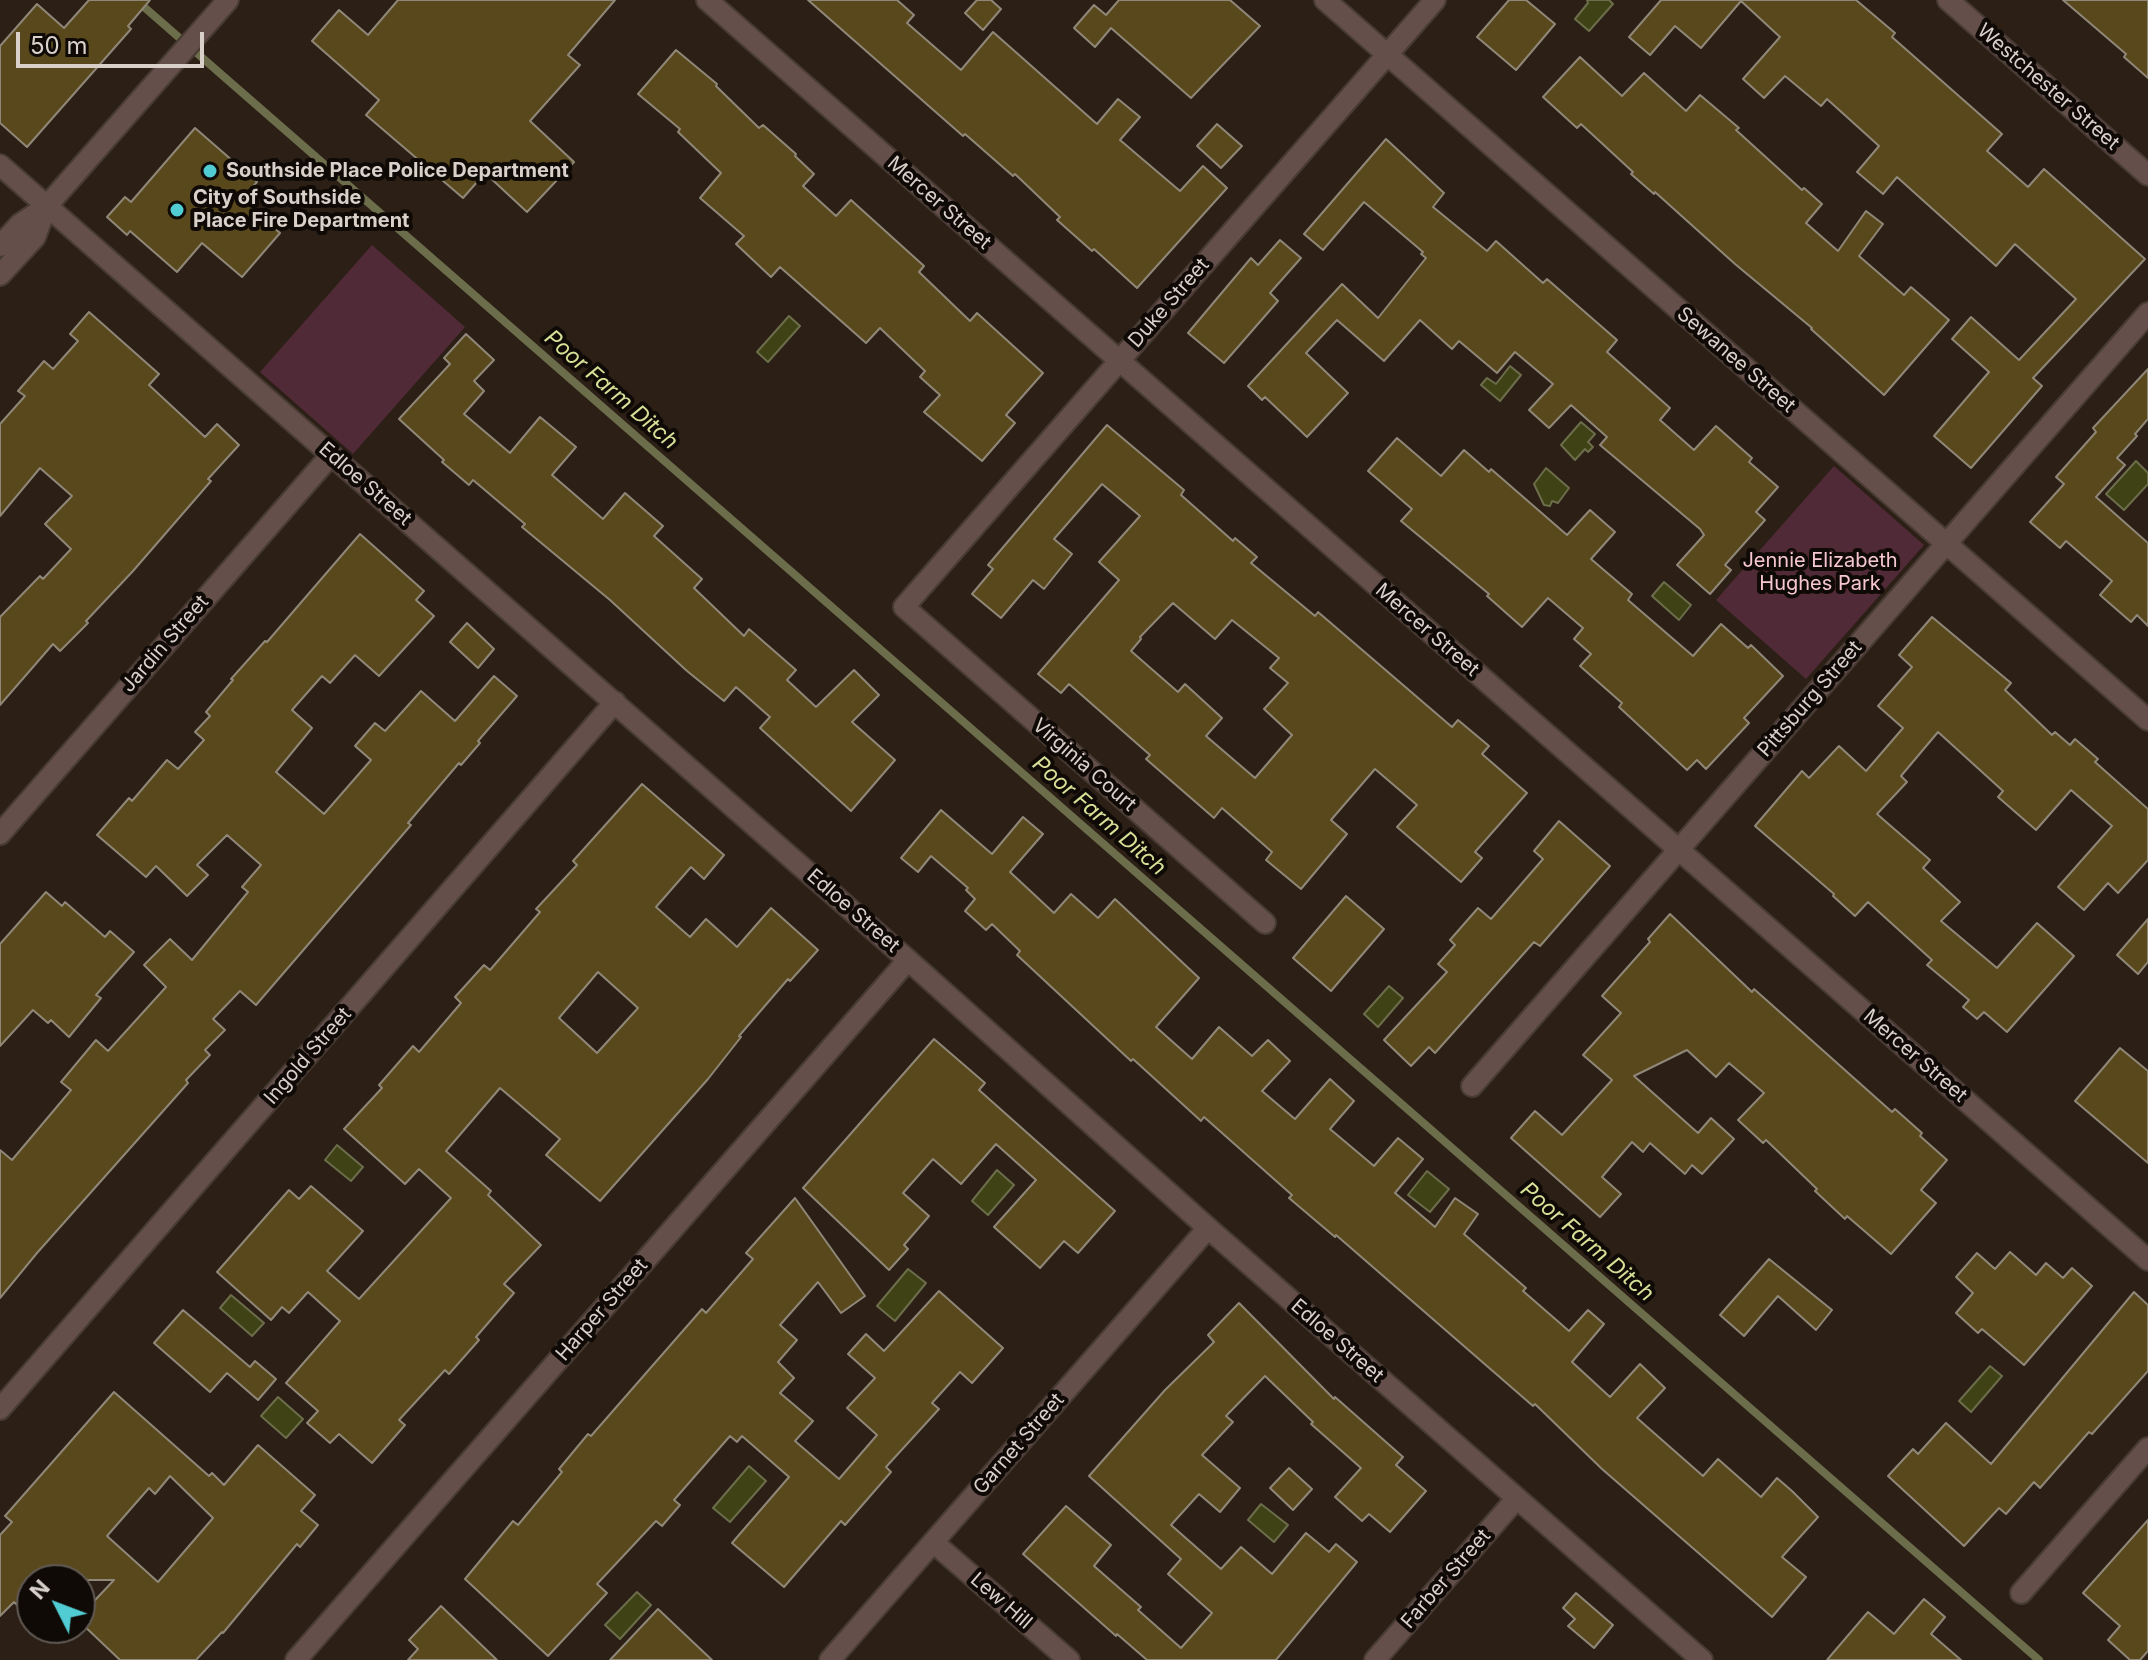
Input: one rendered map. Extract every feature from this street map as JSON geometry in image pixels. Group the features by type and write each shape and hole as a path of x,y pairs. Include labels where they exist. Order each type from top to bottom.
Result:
{"street":[{"path":"0,246 20,224 46,207 228,0"},
{"name":"Mercer Street","path":"707,0 2148,1260"},
{"name":"Sewanee Street","path":"1325,0 2148,720"},
{"name":"Duke Street","path":"904,607 1435,0"},
{"name":"Westchester Street","path":"1948,0 2148,175"},
{"name":"Edloe Street","path":"0,165 615,702 1208,1228 1702,1660"},
{"path":"0,275 35,237 46,207"},
{"name":"Pittsburg Street","path":"1472,1086 2148,313"},
{"name":"Jardin Street","path":"0,834 331,455"},
{"name":"Virginia Court","path":"904,607 1265,923"},
{"name":"Ingold Street","path":"0,1409 615,702"},
{"name":"Harper Street","path":"296,1660 908,960"},
{"name":"Garnet Street","path":"830,1660 1208,1228"},
{"path":"2021,1593 2148,1448"},
{"name":"Farber Street","path":"1375,1660 1517,1498"},
{"name":"Lew Hill","path":"933,1542 1069,1660"}],"green space":[{"path":"372,245 465,327 353,454 260,372"},
{"name":"Jennie Elizabeth Hughes Park","path":"1834,466 1924,545 1806,679 1716,600"}],"shaded area":[{"path":"1587,0 1609,0 1613,4 1589,31 1575,19 1588,3"},
{"path":"789,316 800,326 768,362 757,352"},
{"path":"1510,366 1521,375 1500,401 1481,385 1487,378 1496,384"},
{"path":"1581,422 1595,434 1588,442 1593,447 1588,452 1585,449 1575,460 1561,445"},
{"path":"2136,461 2148,473 2148,484 2124,510 2106,494"},
{"path":"1546,468 1569,488 1558,503 1552,501 1550,506 1544,505 1534,484"},
{"path":"1664,582 1691,605 1679,620 1652,596"},
{"path":"1389,986 1403,998 1378,1027 1364,1014"},
{"path":"337,1145 363,1167 351,1181 325,1160"},
{"path":"997,1170 1014,1185 988,1215 972,1201"},
{"path":"1427,1171 1449,1189 1430,1212 1408,1195"},
{"path":"908,1269 926,1283 895,1321 877,1306"},
{"path":"231,1295 264,1323 252,1336 220,1308"},
{"path":"1990,1366 2002,1376 1971,1412 1959,1401"},
{"path":"278,1397 303,1419 286,1438 261,1416"},
{"path":"749,1466 766,1481 730,1522 713,1508"},
{"path":"1261,1504 1288,1525 1274,1542 1248,1520"},
{"path":"637,1592 651,1605 620,1639 605,1625"}],"building":[{"path":"89,0 150,0 128,26 131,29 27,147 0,123 0,46 37,4 64,28"},
{"path":"398,0 615,0 568,55 580,65 530,121 574,162 527,212 485,173 463,198 366,115 379,100 312,41 339,10 368,35"},
{"path":"808,0 897,0 914,15 907,23 961,70 993,32 1097,124 1118,99 1140,117 1120,140 1180,191 1203,166 1227,188 1137,288 1057,220 1060,217 1015,174 1013,176 965,134 963,136"},
{"path":"977,0 991,0 1001,9 983,30 965,13"},
{"path":"1119,0 1230,0 1260,26 1191,98 1111,28 1095,47 1074,28 1094,5 1106,15"},
{"path":"1509,0 1526,0 1555,24 1516,70 1477,37"},
{"path":"1661,0 1856,0 1895,33 1892,37 2002,134 1987,151 2028,187 2044,169 2145,259 2033,378 2042,386 1971,468 1934,436 1989,372 1952,339 1971,317 2019,360 2076,299 2015,244 1996,266 1897,177 1883,194 1857,172 1879,146 1827,99 1821,106 1785,76 1764,98 1743,79 1780,37 1741,1 1701,48 1675,26 1650,55 1629,37"},
{"path":"2063,0 2148,0 2148,78 2124,57 2126,54"},
{"path":"676,50 717,84 759,128 763,125 796,154 814,174 803,186 836,216 851,200 924,266 919,272 970,321 977,313 1043,373 1006,415 1015,423 982,461 924,412 940,395 920,377 925,371 880,328 866,343 780,267 771,277 736,244 744,236 700,198 721,173 678,132 680,129 638,94"},
{"path":"1580,57 1622,96 1644,73 1686,111 1700,95 1739,128 1736,130 1802,190 1804,188 1822,204 1806,223 1838,251 1866,211 1883,224 1859,256 1904,295 1911,287 1949,320 1884,395 1812,328 1631,174 1633,172 1581,124 1577,128 1543,97"},
{"path":"1217,124 1242,146 1221,168 1197,146"},
{"path":"195,128 257,182 242,199 280,233 242,277 202,243 177,272 130,231 127,235 107,217 125,197 131,202"},
{"path":"1386,139 1444,193 1433,207 1487,251 1496,241 1543,283 1547,279 1617,340 1607,352 1670,408 1660,420 1694,450 1716,426 1752,458 1749,462 1778,487 1756,512 1765,520 1725,565 1731,570 1710,594 1677,565 1704,535 1700,529 1600,445 1607,437 1571,405 1549,428 1529,410 1553,384 1515,352 1497,373 1459,341 1452,349 1420,320 1384,361 1337,320 1306,353 1348,393 1307,437 1265,397 1262,400 1248,386 1342,284 1378,318 1426,258 1421,254 1423,252 1364,202 1323,250 1304,234"},
{"path":"1280,240 1301,258 1270,293 1278,301 1224,363 1188,333 1251,258 1258,265"},
{"path":"89,312 159,374 149,385 205,437 217,424 239,445 133,571 86,621 88,623 60,651 53,644 0,705 0,617 71,549 45,524 72,496 40,468 0,516 0,424 25,396 18,391 44,361 53,369 78,341 70,334"},
{"path":"466,334 494,360 474,381 484,391 464,414 510,453 540,417 576,447 552,475 603,519 625,493 663,526 654,536 702,579 694,588 744,636 749,629 796,670 787,680 816,707 854,670 879,695 852,722 895,760 851,811 760,728 770,717 736,687 724,701 522,527 525,524 473,480 469,485 442,462 444,460 399,419 450,364 444,358"},
{"path":"2148,369 2148,419 2117,458 2125,465 2096,497 2148,543 2148,626 2137,615 2131,622 2100,595 2112,581 2066,541 2060,548 2030,522 2064,484 2056,477 2096,432 2093,428"},
{"path":"1107,425 1184,490 1181,495 1233,541 1235,538 1257,557 1251,563 1315,616 1318,612 1452,727 1458,720 1489,746 1482,754 1527,793 1475,852 1482,858 1461,882 1397,827 1417,805 1375,769 1331,820 1347,834 1301,889 1266,860 1272,852 1222,808 1214,818 1146,759 1150,755 1069,684 1061,693 1038,674 1119,580 1099,562 1140,516 1102,484 1054,539 1072,554 1044,589 1033,580 1001,618 972,594 993,569 988,565","holes":["1173,603 1215,639 1232,620 1279,658 1270,668 1288,683 1264,709 1292,735 1255,778 1206,736 1222,718 1185,684 1178,692 1131,651 1140,637"]},
{"path":"1397,438 1441,476 1464,450 1489,472 1491,469 1567,535 1590,510 1615,532 1591,559 1632,594 1628,600 1693,656 1721,624 1748,648 1751,645 1783,676 1744,718 1749,723 1706,769 1697,760 1687,770 1619,707 1622,703 1580,666 1591,654 1574,639 1583,628 1548,598 1522,627 1487,596 1489,594 1401,521 1412,509 1368,471"},
{"path":"360,534 424,591 416,600 434,616 379,676 355,655 330,683 322,676 292,710 312,728 276,772 324,814 371,760 355,746 375,723 385,731 421,691 455,721 494,676 517,696 256,1005 240,991 213,1019 225,1030 205,1050 210,1055 0,1298 0,1150 12,1160 71,1090 61,1082 96,1040 108,1051 166,987 144,965 170,939 192,960 248,892 242,887 261,865 227,835 197,865 208,875 187,896 156,866 146,877 97,835 167,760 178,769 204,740 195,732 210,716 206,712 231,679"},
{"path":"1932,617 2011,683 2005,690 2052,735 2055,732 2070,745 2075,739 2098,759 2095,762 2148,809 2148,860 2118,893 2108,883 2084,910 2058,887 2112,826 2071,790 2036,830 1998,797 2003,791 1938,732 1901,776 1907,782 1877,814 1930,860 1923,868 1960,902 1941,921 1997,968 2037,923 2074,956 2007,1032 1984,1012 1977,1019 1963,1007 1969,1000 1927,965 1932,960 1868,902 1855,916 1755,826 1802,771 1809,778 1839,746 1866,771 1903,728 1878,706 1912,667 1899,655"},
{"path":"467,623 494,649 478,668 450,642"},
{"path":"642,784 724,855 704,879 691,867 656,907 690,937 706,919 737,947 771,908 818,950 790,981 788,979 739,1036 708,1079 600,1201 546,1155 560,1139 500,1088 446,1151 491,1191 488,1195 541,1245 504,1284 514,1293 476,1337 479,1340 449,1374 445,1370 399,1420 405,1425 372,1463 339,1434 330,1443 307,1423 318,1411 286,1383 340,1321 308,1292 289,1313 282,1307 271,1320 217,1272 289,1190 299,1199 311,1186 363,1231 327,1271 359,1299 451,1198 419,1169 405,1184 344,1129 382,1088 379,1085 413,1046 419,1052 461,1003 455,997 484,965 490,970 540,912 536,909 577,865 573,861","holes":["598,972 638,1008 597,1053 559,1018"]},
{"path":"941,810 992,854 1023,817 1043,834 1010,872 1054,913 1071,894 1098,918 1115,899 1199,978 1156,1027 1192,1059 1219,1027 1252,1056 1268,1040 1290,1061 1262,1091 1295,1119 1330,1079 1354,1101 1330,1129 1374,1166 1398,1138 1423,1159 1395,1193 1435,1227 1455,1198 1478,1214 1464,1234 1526,1288 1523,1291 1569,1331 1588,1310 1604,1324 1572,1362 1610,1397 1640,1364 1665,1388 1637,1418 1703,1476 1718,1459 1761,1497 1777,1478 1792,1491 1818,1517 1782,1557 1806,1577 1772,1617 1602,1469 1535,1404 1533,1406 1289,1198 1292,1195 1204,1117 1201,1121 1133,1059 1131,1061 1017,955 1020,951 992,924 986,930 965,911 975,899 966,890 968,888 931,856 918,872 901,858"},
{"path":"1559,821 1610,866 1540,946 1534,942 1435,1053 1429,1047 1411,1066 1384,1040 1447,972 1438,964 1455,945 1450,940 1478,908 1491,919 1543,859 1534,851"},
{"path":"46,892 62,906 65,902 105,937 110,931 134,952 96,995 101,998 69,1037 51,1020 48,1023 33,1010 0,1046 0,944"},
{"path":"1346,896 1384,929 1331,991 1293,958"},
{"path":"1670,914 1752,992 1754,989 1892,1112 1895,1109 1947,1160 1921,1190 1936,1203 1891,1254 1847,1216 1845,1219 1766,1140 1763,1143 1738,1120 1764,1093 1729,1063 1716,1077 1687,1050 1634,1076 1698,1133 1711,1118 1734,1139 1702,1174 1692,1165 1685,1174 1650,1143 1643,1152 1632,1142 1602,1177 1621,1194 1600,1217 1511,1138 1535,1111 1562,1135 1612,1080 1583,1055 1621,1013 1602,996 1650,942 1648,939"},
{"path":"2148,919 2148,962 2138,974 2117,955"},
{"path":"934,1039 985,1083 979,1090 1115,1211 1078,1253 1064,1241 1040,1268 994,1227 1036,1180 996,1144 961,1184 933,1159 903,1193 929,1216 904,1245 908,1249 889,1270 803,1188"},
{"path":"2120,1048 2148,1071 2148,1163 2075,1101"},
{"path":"795,1198 865,1296 841,1313 818,1282 780,1325 797,1340 778,1362 794,1378 780,1393 813,1421 795,1441 839,1479 877,1435 847,1408 875,1378 848,1354 866,1334 884,1351 939,1291 1003,1348 972,1383 960,1372 932,1403 939,1409 886,1467 891,1472 845,1525 841,1521 784,1587 732,1543 789,1477 742,1436 737,1442 730,1436 674,1500 680,1505 662,1526 656,1521 597,1584 607,1593 548,1656 465,1579 513,1521 518,1525 562,1472 559,1469 588,1434 591,1436 702,1309 706,1313 753,1259 746,1253"},
{"path":"2010,1252 2036,1275 2046,1263 2063,1278 2072,1268 2092,1286 2024,1365 1982,1329 1978,1333 1956,1313 1973,1293 1956,1277 1977,1253 1995,1269"},
{"path":"1769,1259 1832,1310 1816,1330 1778,1296 1744,1336 1720,1315"},
{"path":"2134,1292 2148,1305 2148,1371 2040,1488 2034,1482 2006,1514 1999,1508 1964,1546 1888,1476 1913,1449 1918,1454 1946,1423 1991,1464"},
{"path":"1239,1303 1334,1399 1403,1457 1396,1465 1426,1491 1390,1532 1369,1514 1362,1521 1335,1497 1361,1468 1311,1424 1313,1422 1265,1376 1226,1416 1233,1422 1202,1455 1240,1488 1220,1512 1199,1494 1171,1525 1221,1569 1241,1547 1272,1574 1306,1533 1329,1552 1336,1544 1357,1562 1276,1660 1147,1660 1023,1554 1066,1506 1111,1545 1094,1566 1141,1607 1138,1610 1181,1648 1212,1613 1168,1574 1181,1559 1089,1476 1165,1390 1214,1342 1208,1335"},
{"path":"183,1310 250,1367 255,1361 276,1379 258,1400 227,1373 210,1392 154,1343"},
{"path":"114,1392 209,1476 212,1473 224,1485 258,1445 315,1495 301,1511 318,1525 300,1547 297,1544 223,1633 196,1660 120,1660 96,1637 96,1599 114,1580 96,1580 96,1564 16,1564 16,1604 14,1602 0,1616 0,1535 12,1522 5,1516","holes":["170,1476 213,1518 158,1582 107,1536 149,1488 155,1494"]},
{"path":"1289,1468 1312,1489 1293,1510 1270,1488"},
{"path":"2148,1520 2148,1651 2140,1660 2130,1660 2108,1640 2120,1626 2083,1593"},
{"path":"1576,1593 1613,1625 1594,1648 1568,1626 1575,1619 1563,1608"},
{"path":"1924,1599 1945,1617 1931,1634 1961,1660 1827,1660 1868,1612 1894,1634"},
{"path":"441,1606 497,1660 408,1660 418,1649 409,1640"},
{"path":"658,1609 712,1660 610,1660"}],"waterway":[{"name":"Poor Farm Ditch","path":"136,0 2039,1660"}],"place":[{"name":"Southside Place Police Department","path":"210,171"},
{"name":"City of Southside Place Fire Department","path":"177,210"}]}
